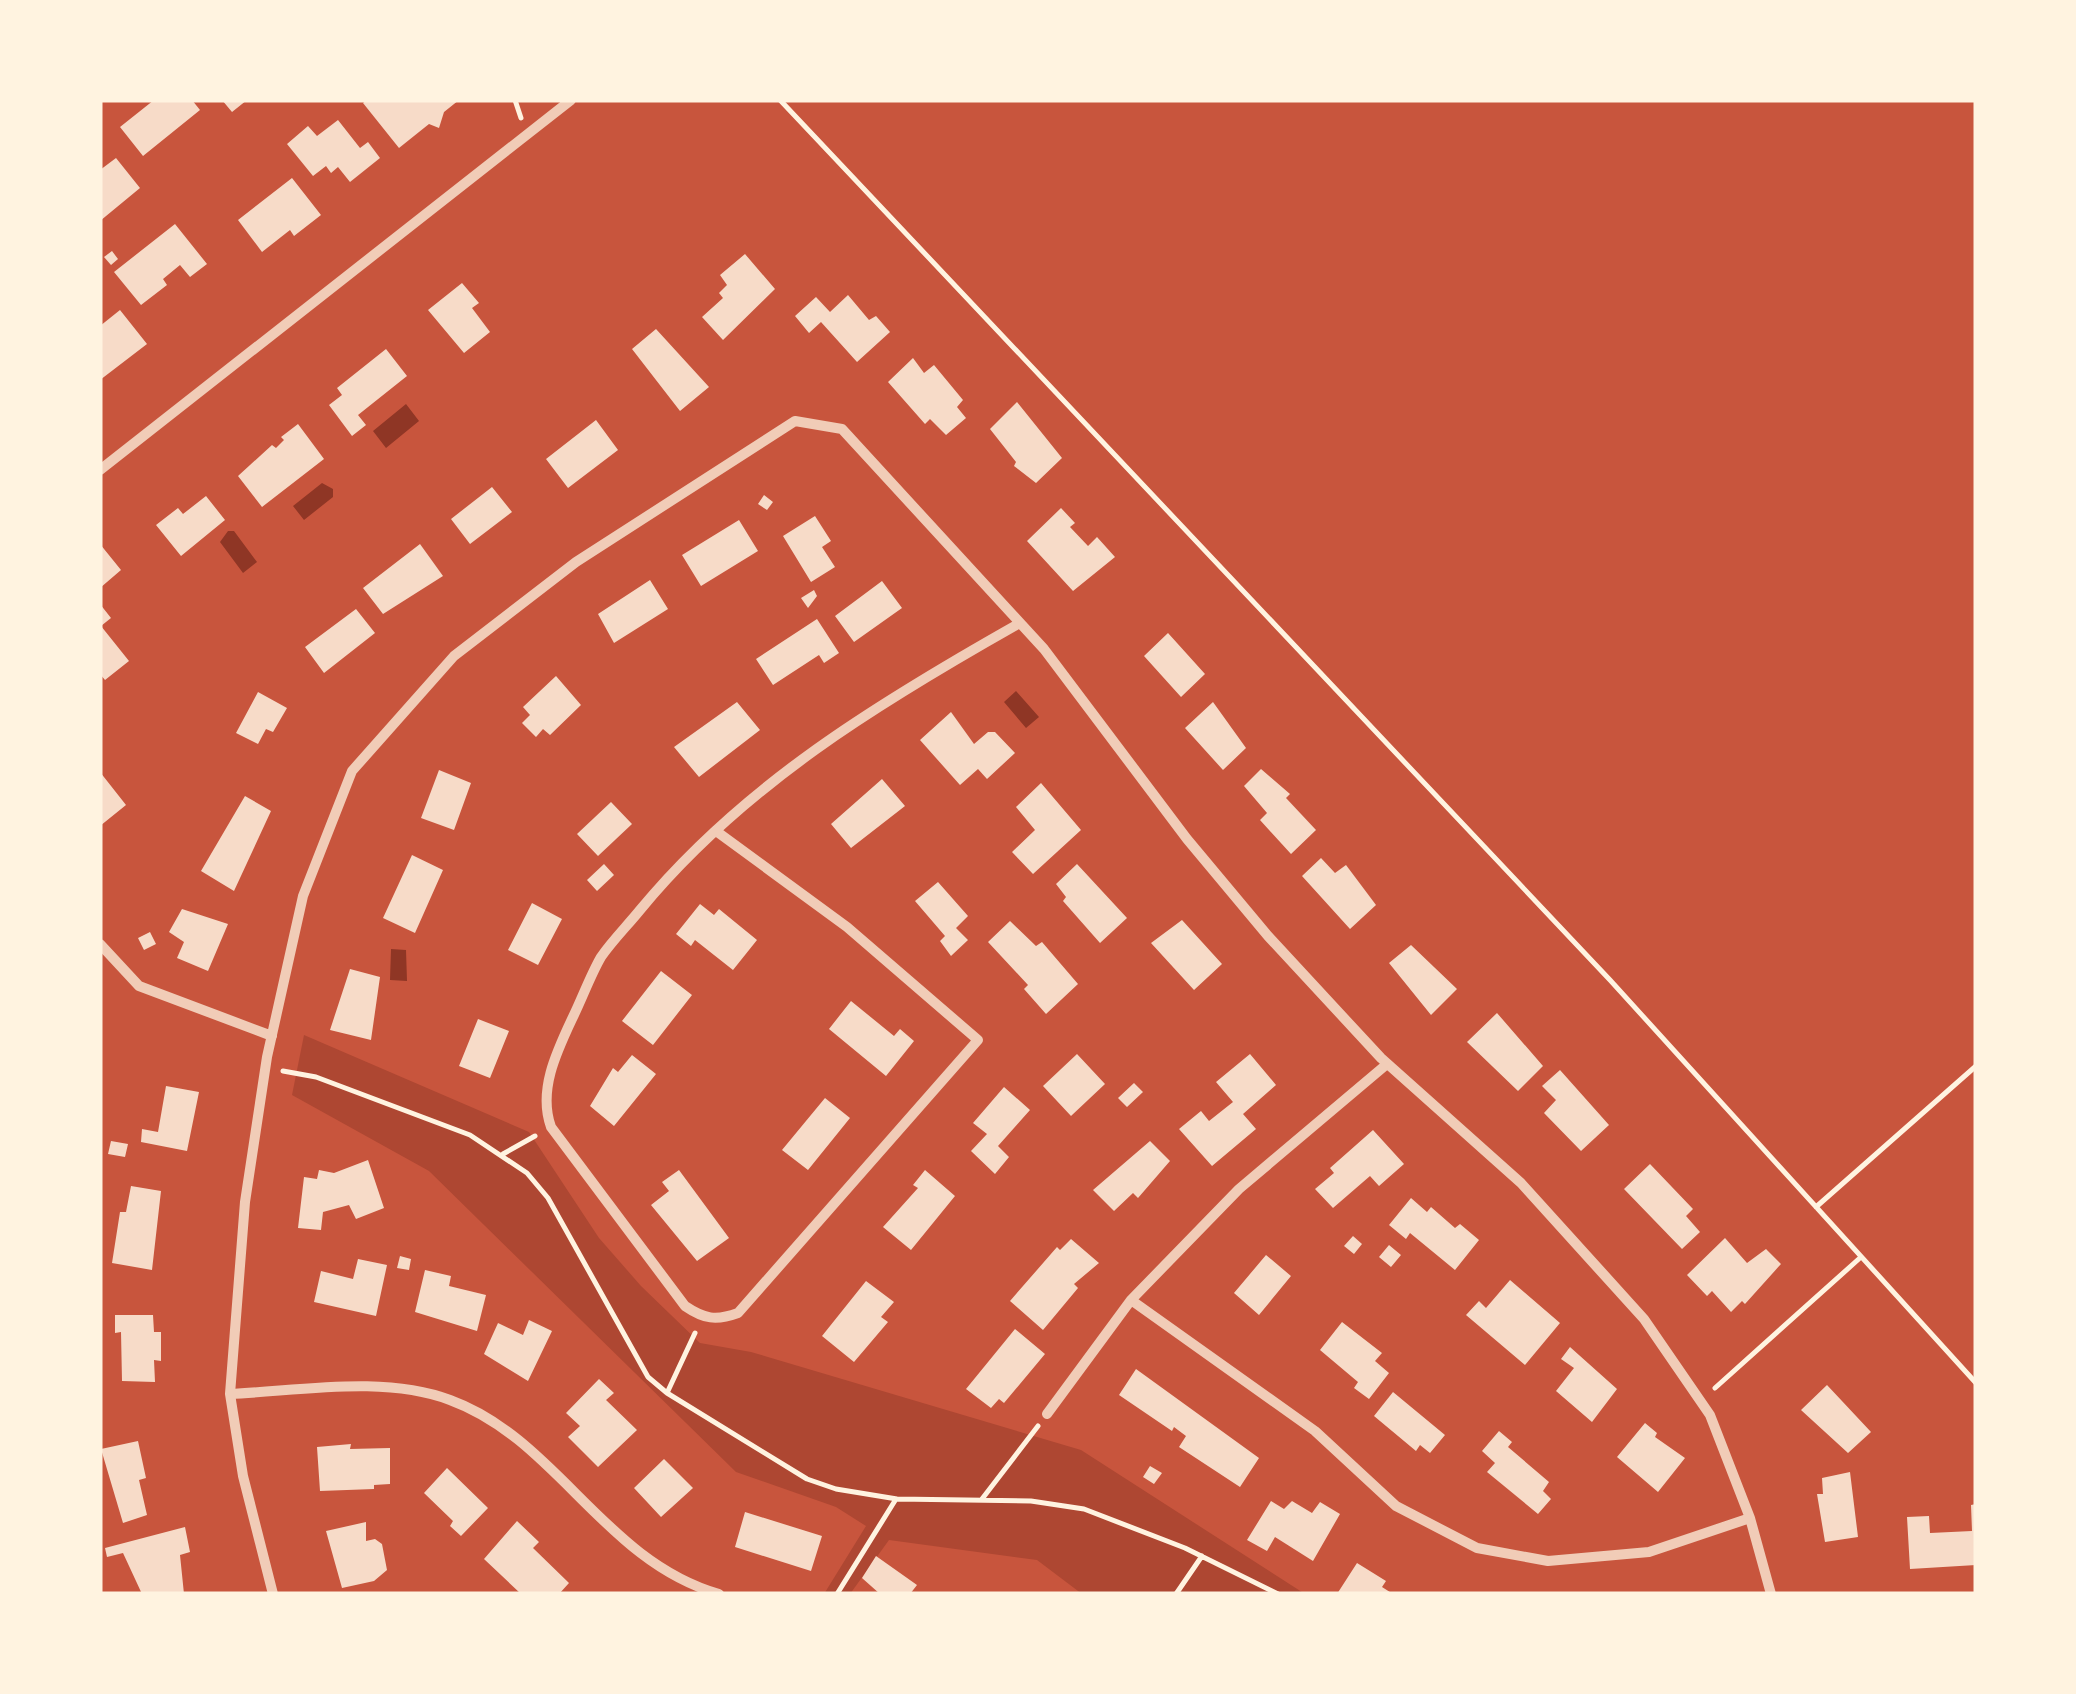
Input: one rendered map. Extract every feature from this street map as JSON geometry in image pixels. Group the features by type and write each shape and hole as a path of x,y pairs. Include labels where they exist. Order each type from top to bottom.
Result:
{"street":[{"path":"100,470 571,100"},
{"path":"273,1594 243,1476 230,1394 245,1202 266,1067 303,896 352,771 454,656 576,562 795,421 842,429 1020,623 1268,936 1388,1064 1521,1183 1644,1319 1700,1401 1750,1518 1771,1594"},
{"path":"716,831 847,926 978,1040 738,1312 702,1318 685,1306 551,1127 543,1103 560,1044 602,957 672,870 776,777 886,699 1020,623"},
{"path":"100,944 138,986 272,1036"},
{"path":"1046,1414 1131,1300 1239,1189 1388,1064"},
{"path":"1131,1300 1315,1430 1396,1506 1477,1548 1548,1561 1649,1552 1750,1518"},
{"path":"230,1394 393,1388 449,1399 496,1424 651,1565 719,1594"}],"path":[{"path":"780,100 1596,966 1976,1383"},
{"path":"1816,1207 1976,1066"},
{"path":"266,1067 316,1077 470,1134 503,1154 548,1198 648,1377 666,1394 807,1479 836,1489 897,1499 982,1499 1084,1509 1202,1556 1278,1594"},
{"path":"503,1154 551,1127"},
{"path":"1700,1401 1861,1257"},
{"path":"666,1394 702,1318"},
{"path":"982,1499 1046,1414"},
{"path":"837,1594 897,1499"},
{"path":"1176,1594 1202,1556"}],"shaded area":[{"path":"406,404 419,421 386,448 373,431"},
{"path":"322,483 333,489 333,497 304,520 293,506"},
{"path":"228,531 234,531 257,562 243,573 220,542"},
{"path":"1016,691 1039,717 1026,728 1004,702"},
{"path":"391,949 406,950 407,981 390,980"},
{"path":"304,1035 529,1132 599,1238 641,1286 700,1343 751,1352 1081,1450 1305,1594 1082,1594 1037,1560 889,1540 850,1594 824,1594 866,1526 836,1507 736,1472 429,1171 292,1095"}],"building":[{"path":"154,100 192,100 200,110 143,156 120,127"},
{"path":"222,100 247,100 232,112"},
{"path":"459,100 444,112 439,128 429,124 399,148 363,103"},
{"path":"338,120 360,148 368,142 380,158 350,182 338,167 331,173 326,166 313,176 287,144 308,126 317,136"},
{"path":"116,158 140,188 100,221 100,170"},
{"path":"292,178 321,215 294,236 290,230 262,252 238,220"},
{"path":"175,224 207,264 190,277 180,265 163,279 167,285 141,305 114,272"},
{"path":"112,251 118,259 111,265 104,257"},
{"path":"745,254 775,289 723,340 702,317 723,298 719,293 727,285 720,275"},
{"path":"462,283 479,303 472,308 490,332 464,353 428,310"},
{"path":"848,295 869,320 876,316 890,332 857,362 821,322 809,333 795,316 816,297 830,312"},
{"path":"120,310 147,344 100,380 100,326"},
{"path":"656,329 709,387 680,411 632,349"},
{"path":"386,349 407,376 358,415 366,425 352,436 329,405 342,395 337,388"},
{"path":"913,358 924,373 934,365 963,400 957,407 966,418 946,435 930,419 925,424 888,382"},
{"path":"1017,402 1062,458 1036,483 1014,466 1016,462 990,429"},
{"path":"596,420 618,450 568,488 546,459"},
{"path":"298,424 324,459 262,507 238,476 272,445 276,448 284,440 281,437"},
{"path":"492,487 512,512 470,544 451,519"},
{"path":"764,495 773,502 767,510 758,504"},
{"path":"206,496 225,520 181,556 156,525 178,508 183,514"},
{"path":"1061,508 1075,523 1070,527 1088,546 1097,537 1115,557 1073,591 1027,541"},
{"path":"815,516 831,541 822,547 835,567 811,582 783,536"},
{"path":"739,520 758,551 701,586 682,555"},
{"path":"100,544 121,570 100,588"},
{"path":"420,544 443,576 383,614 363,588"},
{"path":"650,580 668,609 614,643 598,614"},
{"path":"882,581 902,608 854,642 835,616"},
{"path":"814,590 817,596 808,608 801,598"},
{"path":"100,604 111,618 101,626 129,661 105,680 100,674"},
{"path":"356,609 375,633 324,673 305,647"},
{"path":"817,619 839,653 824,663 819,655 773,685 756,659"},
{"path":"1168,633 1205,674 1181,697 1144,656"},
{"path":"556,676 581,705 550,735 543,729 536,737 522,723 530,715 523,707"},
{"path":"258,692 287,708 273,732 266,729 258,744 236,733"},
{"path":"737,702 760,730 699,777 674,747"},
{"path":"1213,702 1246,748 1223,770 1185,728"},
{"path":"951,712 974,744 988,732 995,732 1015,753 987,779 978,769 960,785 920,740"},
{"path":"1261,769 1290,794 1286,798 1316,830 1291,854 1260,820 1267,813 1244,786"},
{"path":"439,770 471,783 454,830 421,818"},
{"path":"100,772 126,805 100,826"},
{"path":"882,779 905,806 851,848 831,824"},
{"path":"1041,783 1081,830 1033,874 1012,852 1035,830 1016,807"},
{"path":"245,796 271,811 234,891 201,871"},
{"path":"611,802 632,824 598,856 577,834"},
{"path":"412,855 443,870 415,933 383,918"},
{"path":"1321,858 1335,873 1346,865 1376,905 1350,929 1302,876"},
{"path":"604,864 614,875 597,891 587,880"},
{"path":"1077,864 1127,918 1100,943 1063,901 1066,897 1056,884"},
{"path":"938,882 968,916 956,928 968,940 951,956 940,941 945,936 915,901"},
{"path":"532,903 562,919 538,965 508,950"},
{"path":"700,904 714,915 719,909 757,940 733,970 695,940 691,946 676,934"},
{"path":"182,909 228,924 208,971 177,958 184,942 169,932"},
{"path":"1182,920 1222,964 1194,990 1151,943"},
{"path":"1010,921 1036,946 1042,942 1078,984 1046,1014 1024,989 1028,985 988,942"},
{"path":"150,932 156,944 144,950 138,938"},
{"path":"1411,945 1457,989 1431,1015 1389,963"},
{"path":"350,969 380,977 371,1040 330,1030"},
{"path":"661,971 692,995 653,1045 622,1021"},
{"path":"851,1001 894,1036 900,1029 914,1041 886,1076 829,1029"},
{"path":"1497,1013 1543,1066 1518,1091 1467,1042"},
{"path":"478,1019 509,1031 490,1078 459,1066"},
{"path":"1077,1054 1105,1084 1071,1116 1043,1086"},
{"path":"1250,1054 1276,1085 1243,1114 1256,1129 1212,1166 1179,1129 1201,1111 1209,1121 1233,1102 1216,1082"},
{"path":"632,1055 656,1074 614,1126 590,1106 613,1068 618,1072"},
{"path":"1560,1070 1609,1125 1581,1151 1544,1113 1556,1100 1542,1086"},
{"path":"1134,1083 1143,1092 1127,1107 1118,1098"},
{"path":"166,1086 199,1092 187,1151 141,1142 142,1129 158,1132"},
{"path":"1004,1087 1030,1110 998,1146 1009,1157 995,1174 971,1151 987,1134 973,1123"},
{"path":"825,1098 850,1118 808,1170 782,1150"},
{"path":"1373,1130 1404,1164 1379,1186 1370,1176 1333,1208 1315,1189 1334,1173 1330,1168"},
{"path":"111,1141 128,1144 125,1157 108,1154"},
{"path":"1150,1141 1170,1161 1138,1198 1133,1193 1114,1211 1093,1190"},
{"path":"368,1160 384,1208 356,1219 349,1205 323,1212 321,1230 298,1228 304,1177 317,1179 319,1170 334,1173"},
{"path":"1650,1164 1693,1209 1686,1216 1700,1232 1682,1249 1624,1189"},
{"path":"679,1170 729,1238 697,1261 651,1205 669,1191 662,1182"},
{"path":"925,1170 955,1196 911,1250 883,1227 918,1188 913,1185"},
{"path":"131,1186 161,1191 152,1270 112,1263 120,1212 126,1212"},
{"path":"1411,1198 1427,1212 1431,1207 1455,1228 1460,1224 1479,1240 1455,1270 1410,1233 1406,1239 1389,1225"},
{"path":"1353,1236 1362,1244 1354,1254 1344,1246"},
{"path":"1725,1238 1747,1263 1766,1249 1781,1264 1745,1304 1742,1301 1731,1312 1712,1291 1707,1296 1687,1275"},
{"path":"1071,1239 1099,1263 1074,1284 1078,1288 1043,1330 1010,1301 1057,1247 1060,1250"},
{"path":"1389,1245 1401,1255 1391,1267 1379,1257"},
{"path":"1266,1255 1291,1276 1259,1315 1234,1293"},
{"path":"400,1256 411,1259 409,1270 397,1268"},
{"path":"358,1259 387,1265 376,1316 314,1302 321,1271 353,1279"},
{"path":"425,1270 451,1276 449,1286 486,1295 477,1331 415,1312"},
{"path":"1510,1280 1560,1323 1525,1365 1466,1315 1479,1301 1486,1308"},
{"path":"866,1281 894,1302 881,1317 888,1322 854,1362 822,1336"},
{"path":"115,1315 153,1315 154,1332 161,1332 161,1361 154,1360 155,1382 122,1381 121,1332 115,1333"},
{"path":"529,1320 552,1331 528,1381 484,1354 498,1323 523,1335"},
{"path":"1342,1322 1382,1353 1375,1361 1389,1373 1369,1399 1354,1388 1358,1382 1320,1350"},
{"path":"1015,1329 1045,1354 1004,1403 999,1399 991,1408 966,1389"},
{"path":"1570,1347 1617,1389 1592,1422 1556,1391 1574,1368 1561,1359"},
{"path":"1136,1369 1259,1458 1240,1487 1179,1447 1186,1436 1174,1427 1172,1431 1119,1395"},
{"path":"599,1379 614,1393 606,1400 637,1430 598,1467 568,1437 580,1426 566,1413"},
{"path":"1827,1385 1871,1432 1848,1453 1801,1410"},
{"path":"1393,1392 1445,1435 1430,1453 1420,1445 1416,1451 1374,1416"},
{"path":"1645,1423 1657,1433 1655,1437 1685,1458 1658,1492 1617,1457"},
{"path":"1499,1431 1512,1442 1508,1447 1549,1482 1543,1491 1551,1499 1538,1514 1487,1472 1495,1463 1482,1451"},
{"path":"138,1441 146,1478 139,1480 147,1515 123,1523 101,1449"},
{"path":"351,1444 350,1449 390,1448 390,1484 374,1485 374,1489 320,1491 317,1447"},
{"path":"664,1459 693,1488 661,1517 634,1488"},
{"path":"1150,1466 1162,1473 1154,1484 1143,1477"},
{"path":"447,1468 488,1508 461,1536 450,1526 453,1521 424,1493"},
{"path":"1850,1472 1858,1537 1825,1542 1817,1494 1823,1494 1822,1478"},
{"path":"1271,1501 1284,1509 1292,1501 1312,1513 1320,1502 1340,1514 1313,1561 1275,1537 1267,1551 1247,1540"},
{"path":"1976,1504 1976,1565 1910,1569 1907,1517 1929,1516 1930,1533 1972,1531 1971,1505"},
{"path":"745,1512 822,1536 811,1571 735,1547"},
{"path":"517,1521 539,1542 533,1548 569,1583 559,1594 521,1594 484,1559"},
{"path":"366,1522 366,1541 375,1539 382,1544 387,1570 374,1581 342,1588 326,1531"},
{"path":"185,1527 190,1552 180,1555 184,1594 142,1594 123,1553 107,1557 105,1548"},
{"path":"876,1556 917,1585 910,1594 880,1594 862,1578"},
{"path":"1357,1563 1386,1581 1382,1587 1393,1594 1337,1594"}]}
